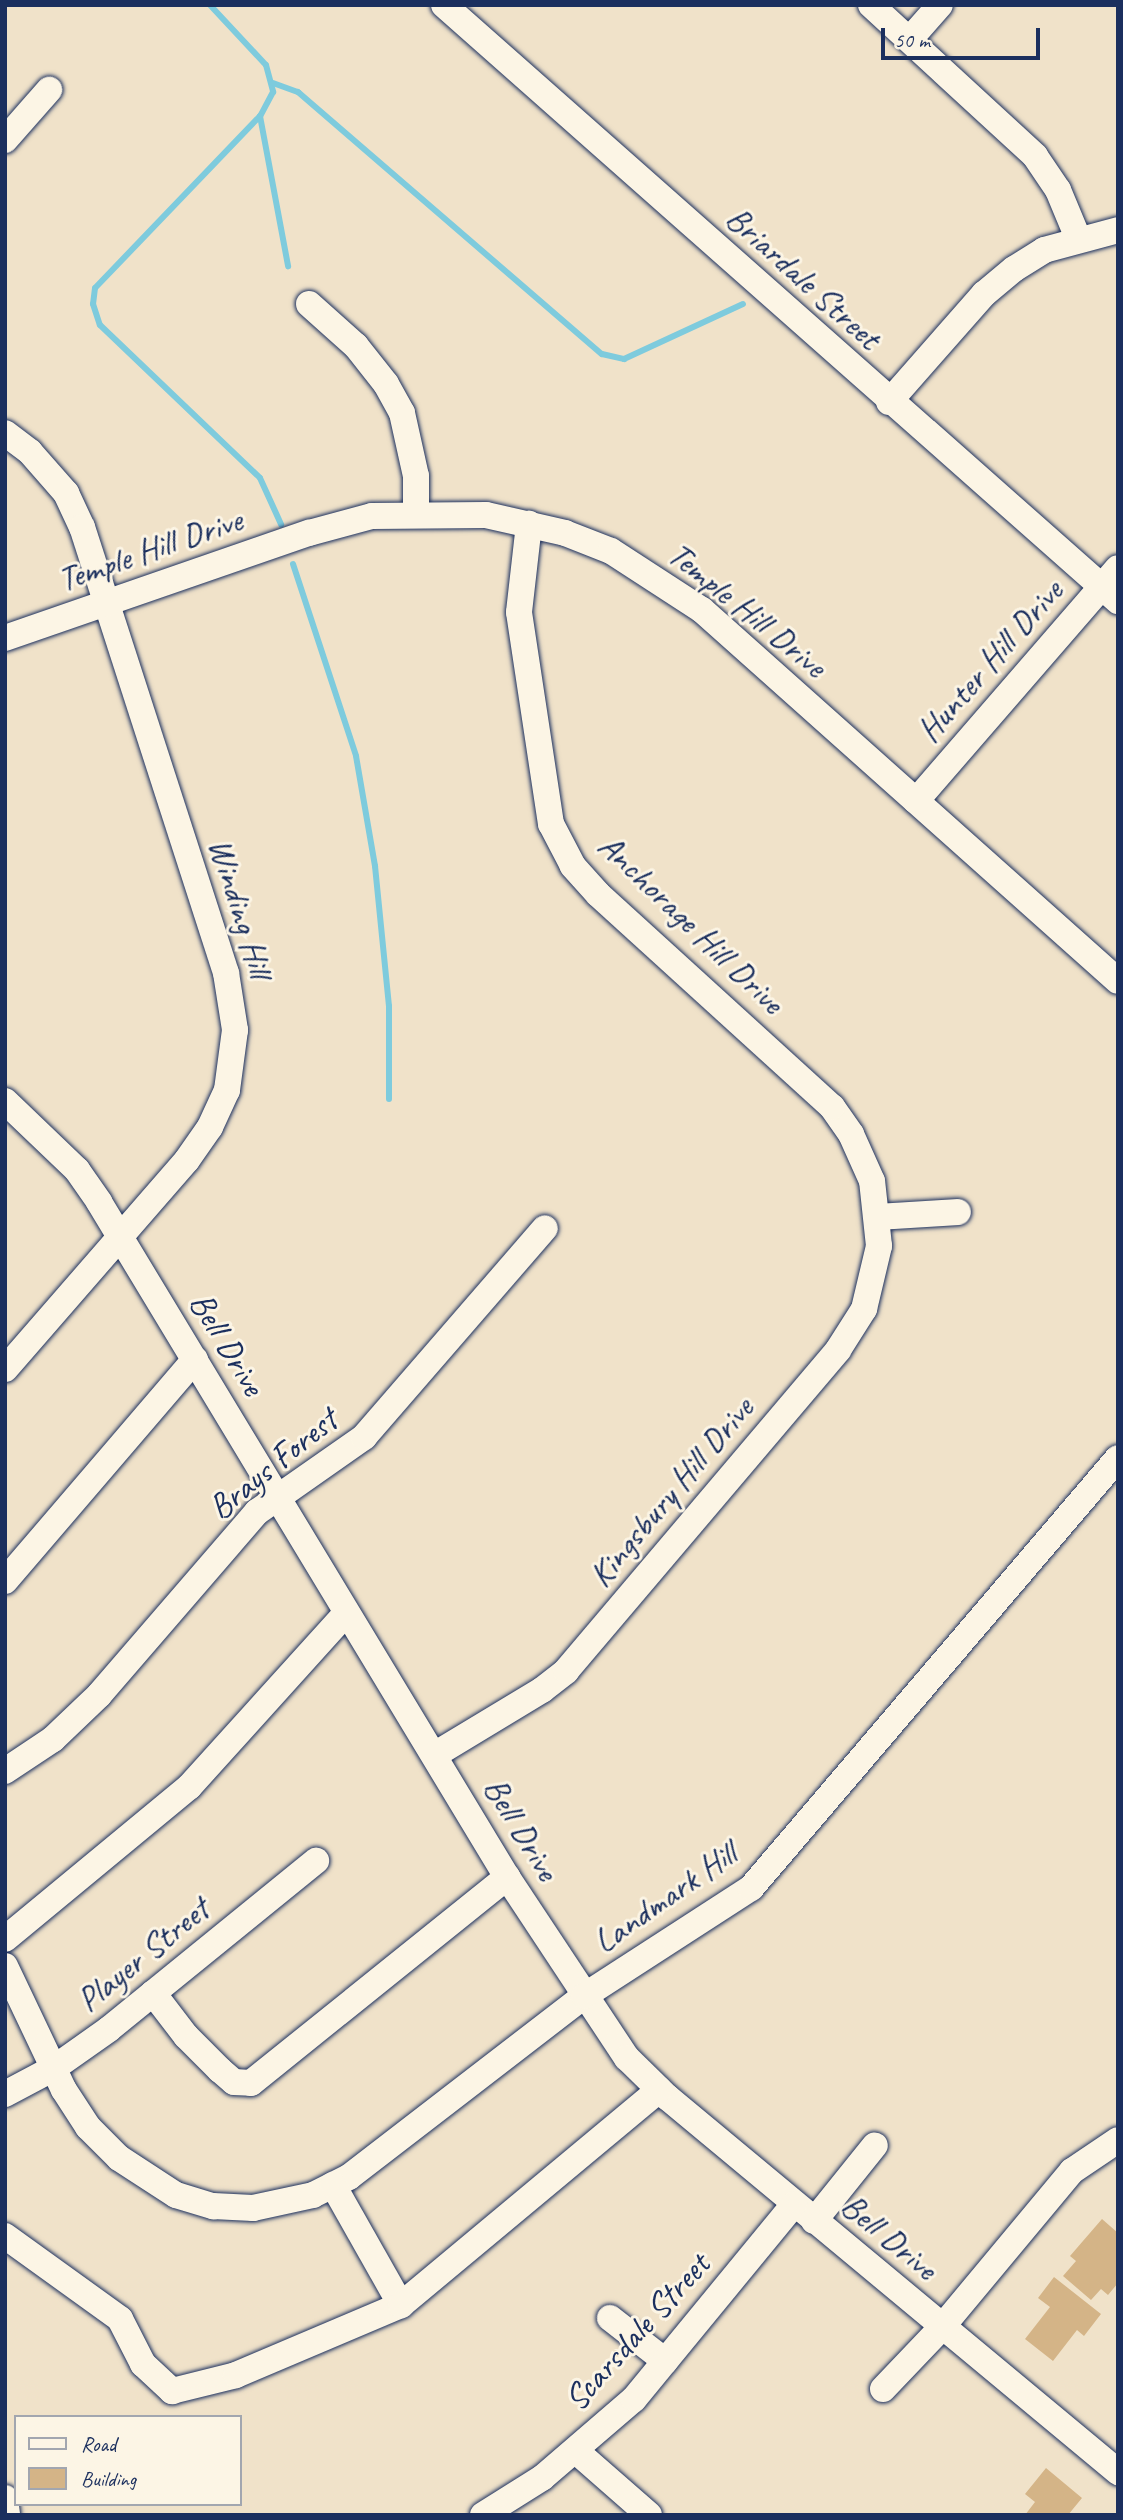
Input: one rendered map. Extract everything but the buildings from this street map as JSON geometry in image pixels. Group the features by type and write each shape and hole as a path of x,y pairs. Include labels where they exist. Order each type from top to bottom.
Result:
{"street":[{"name":"Briardale Street","path":"444,5 889,402 1112,585"},
{"path":"872,5 1035,156 1058,190 1078,238"},
{"path":"910,39 940,5"},
{"path":"5,140 49,90"},
{"path":"889,402 984,295 1014,269 1044,250 1078,238 1118,230"},
{"path":"309,304 356,346 386,384 402,413 416,476 416,514"},
{"name":"Winding Hill","path":"5,433 30,452 66,493 82,527 226,973 235,1030 227,1090 211,1127 120,1238 5,1369"},
{"name":"Temple Hill Drive","path":"5,638 319,530 372,516 486,515 529,524 611,551 662,580 702,610 1118,981"},
{"name":"Anchorage Hill Drive","path":"529,524 519,612 551,824 573,866 598,894 832,1107 851,1134 872,1181 878,1217"},
{"name":"Hunter Hill Drive","path":"916,801 1112,585"},
{"name":"Bell Drive","path":"5,1101 77,1170 195,1359 346,1613 436,1754 507,1877 627,2058 659,2090 814,2221 1118,2472"},
{"path":"878,1217 958,1212"},
{"name":"Kingsbury Hill Drive","path":"436,1754 542,1690 566,1671 838,1350 871,1289 878,1217"},
{"name":"Brays Forest","path":"5,1771 53,1739 99,1695 234,1536 278,1496 364,1437 545,1228"},
{"path":"5,1581 195,1359"},
{"name":"Landmark Hill","path":"5,1966 54,2068 88,2127 141,2174 176,2195 233,2208 293,2202 333,2185 584,1996 751,1888 1118,1458"},
{"path":"5,1939 189,1787 346,1613"},
{"name":"Player Street","path":"5,2094 54,2068 153,1993 316,1861"},
{"path":"153,1993 186,2036 220,2070 234,2082 251,2084 507,1877"},
{"path":"5,2236 120,2319 143,2364 172,2391 236,2375 401,2305 659,2090"},
{"path":"883,2389 942,2326 1072,2171 1118,2140"},
{"path":"814,2221 875,2145"},
{"path":"333,2185 401,2305"},
{"name":"Scarsdale Street","path":"483,2515 576,2451 634,2399 794,2204"},
{"path":"610,2318 665,2361"},
{"path":"576,2451 649,2515"},
{"path":"5,2498 8,2515"}],"waterway":[{"path":"210,5 266,65 273,92 260,116 95,288 93,304 100,325 260,478 281,524"},
{"path":"273,83 298,92 602,354 624,359 743,304"},
{"path":"260,116 288,266"},
{"path":"293,564 356,756 375,866 389,1006 389,1099"}]}
